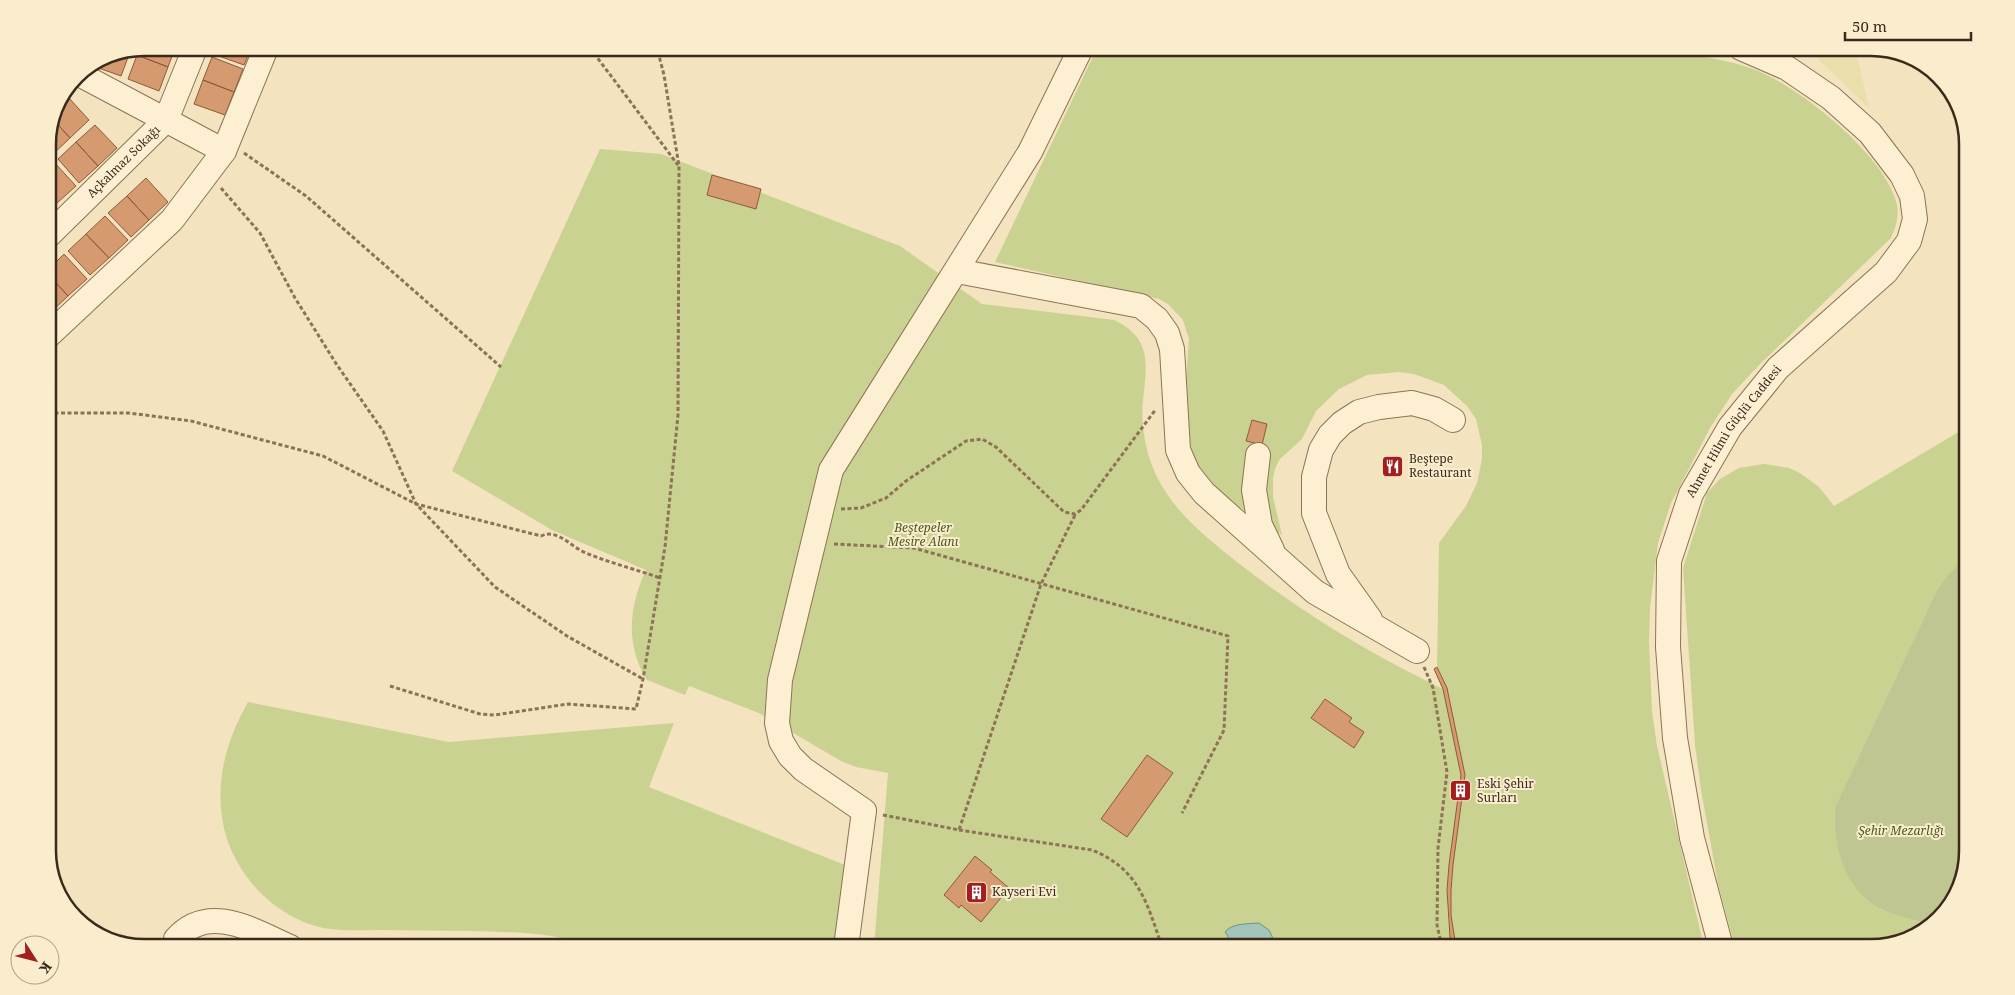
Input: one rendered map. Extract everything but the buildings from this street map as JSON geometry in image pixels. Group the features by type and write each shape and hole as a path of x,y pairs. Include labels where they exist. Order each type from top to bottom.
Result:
{"street":[{"name":"Açkalmaz Sokağı","path":"56,228 166,120 192,56"},
{"path":"56,329 172,220 226,146 263,56"},
{"path":"847,939 864,811 803,769 790,756 781,740 777,723 780,680 831,470 1030,152 1077,56"},
{"name":"Ahmet Hilmi Güçlü Caddesi","path":"1719,939 1692,838 1675,738 1668,648 1668,561 1691,494 1730,427 1778,368 1886,272 1909,241 1914,218 1912,196 1902,176 1870,133 1831,98 1787,68 1759,56"},
{"path":"86,78 166,120 226,146"},
{"path":"957,271 1141,306 1157,319 1167,333 1172,349 1178,450 1188,473 1204,493 1315,592 1417,651"},
{"path":"1376,627 1338,574 1314,513 1314,477 1321,450 1330,435 1342,424 1360,412 1379,406 1412,403 1434,408 1453,420"},
{"path":"1258,455 1254,490 1260,525 1276,557"},
{"path":"176,938 184,929 195,923 207,920 228,922 248,928 271,939"}],"path":[{"path":"596,56 679,166"},
{"path":"390,686 480,714 494,715 568,704 636,709 665,547 678,415 679,166 659,56"},
{"path":"226,146 306,196 501,367"},
{"path":"208,172 260,233 295,298 337,365 383,431 416,504 495,587 567,636 643,678"},
{"path":"959,830 1041,584 1075,514 1081,510 1174,385"},
{"path":"56,413 129,413 201,423 323,456 416,504 541,536 555,534 585,552 660,578"},
{"path":"823,505 842,509 861,508 886,498 906,481 966,441 974,439 989,442 996,447 1064,512 1075,514"},
{"path":"814,544 914,548 1228,636 1224,730 1182,813"},
{"path":"1417,651 1433,688 1448,772 1438,848 1436,925 1440,939"},
{"path":"864,811 959,830 1092,850 1108,857 1123,867 1146,899 1159,939"}],"shaded area":[{"path":"1815,56 1857,56 1869,108"}],"green space":[{"path":"1093,56 1699,56 1744,66 1776,80 1819,109 1860,146 1877,166 1890,186 1897,205 1897,222 1891,238 1760,364 1732,394 1710,428 1671,503 1658,543 1650,608 1649,642 1652,711 1657,746 1702,939 1455,939 1451,915 1451,890 1465,775 1447,688 1437,667 1439,543 1466,506 1477,483 1482,459 1482,445 1476,419 1467,406 1444,385 1414,374 1399,372 1367,375 1339,389 1316,411 1302,439 1279,460 1275,469 1273,497 1282,535 1214,490 1190,455 1184,406 1189,339 1183,320 1168,304 1159,299 995,262"},
{"name":"Beştepeler Mesire Alanı","path":"600,149 661,154 900,246 982,304 1114,320 1130,330 1139,341 1144,353 1146,366 1142,410 1148,453 1162,486 1182,513 1218,547 1311,615 1363,647 1443,689 1461,775 1447,890 1451,939 875,939 888,773 856,767 841,761 759,713 689,686 685,695 647,680 635,653 632,625 636,597 646,570 552,530 452,471"},
{"path":"1959,432 1959,563 1937,590 1835,807 1836,836 1839,850 1843,864 1857,888 1867,899 1884,911 1923,922 1904,932 1882,938 1733,939 1718,884 1701,790 1695,745 1683,568 1707,493 1720,479 1739,468 1764,464 1789,468 1800,473 1819,487 1834,506"},
{"name":"Şehir Mezarlığı","path":"1959,563 1959,850 1956,873 1950,890 1937,909 1922,922 1884,911 1857,889 1849,877 1838,850 1835,807 1937,590"},
{"path":"248,702 449,742 674,723 649,787 845,865 834,939 567,939 517,933 470,931 336,930 313,925 296,918 266,898 243,871 227,839 221,804 221,786 227,751"}],"water":[{"path":"1259,923 1269,930 1273,939 1228,939 1225,932 1240,924"}],"place":[{"name":"Beştepe Restaurant","path":"1393,466"},
{"name":"Eski Şehir Surları","path":"1461,791"},
{"name":"Kayseri Evi","path":"976,892"}]}
